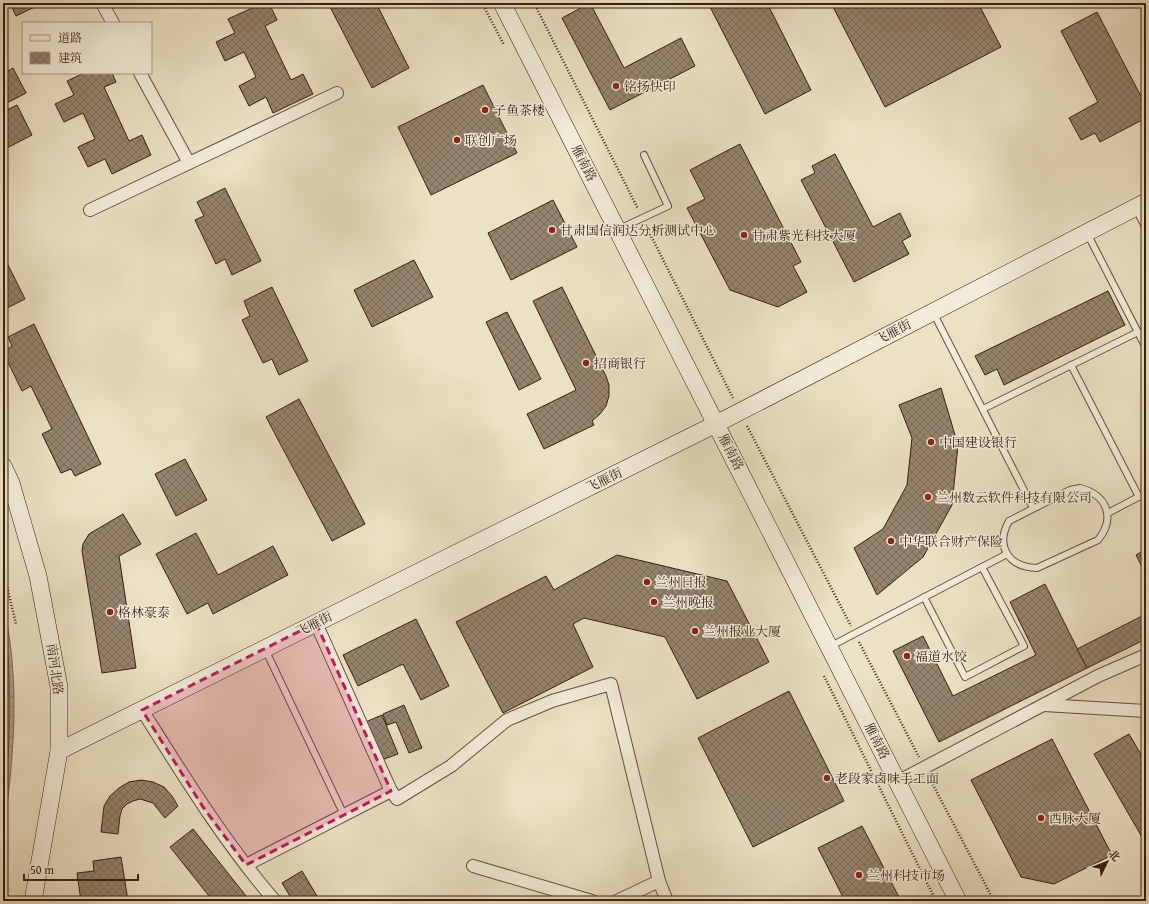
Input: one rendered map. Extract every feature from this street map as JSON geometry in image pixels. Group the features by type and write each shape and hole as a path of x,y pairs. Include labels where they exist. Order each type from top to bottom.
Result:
{"main road":[{"name":"雁南路","path":"502,3 958,901"},
{"name":"飞雁街","path":"59,751 716,424 1140,205"},
{"name":"南河北路","path":"3,466 11,483 38,576 60,687 59,751 33,901"}],"street":[{"path":"102,3 112,22"},
{"path":"141,74 189,163"},
{"path":"90,210 337,93"},
{"path":"316,623 391,791 397,799 451,766 507,720 552,701 611,684 659,881 667,901"},
{"path":"898,782 1098,676 1146,654"},
{"path":"1043,705 1146,711"},
{"path":"142,710 203,806 259,883 275,901"},
{"path":"246,865 391,791"},
{"path":"473,866 592,901"},
{"path":"618,901 659,881"}],"lane":[{"path":"618,230 668,206 644,155"},
{"path":"1140,205 1146,229"},
{"path":"1086,232 1146,348"},
{"path":"933,311 1033,508"},
{"path":"983,409 1138,332"},
{"path":"1071,365 1139,497"},
{"path":"1080,488 1089,490 1098,496 1108,513 1106,528 1098,540 1036,568 1026,568 1017,564 1007,554 1003,539 1004,529 1009,521 1070,490 1080,488"},
{"path":"1108,513 1146,493"},
{"path":"829,646 1007,554"},
{"path":"924,597 965,677 1024,646 982,567"},
{"path":"265,648 344,815"}],"path":[{"path":"534,3 739,412 994,901"},
{"path":"3,570 16,624"}],"highlighted area":[{"path":"316,623 391,791 246,865 203,807 142,710"}],"water":[{"path":"3,605 9,633 12,661 14,719 13,748 3,834"}],"building":[{"path":"10,3 43,3 16,16"},
{"path":"263,3 269,3 277,20 265,26 291,80 303,74 313,94 273,113 266,97 249,106 239,86 256,77 244,52 225,61 216,42 235,33 228,19"},
{"path":"328,3 376,3 409,68 372,88"},
{"path":"590,3 624,68 681,38 695,66 610,110 562,18"},
{"path":"708,3 767,3 811,90 765,114"},
{"path":"831,3 978,3 1001,47 885,107"},
{"path":"1097,12 1146,106 1146,118 1100,142 1095,133 1081,140 1069,118 1098,102 1061,31"},
{"path":"13,68 26,93 3,105 3,74"},
{"path":"82,74 112,74 116,82 104,87 129,141 142,135 151,155 112,174 105,159 88,167 78,147 95,139 83,113 64,122 55,104 74,95 67,81"},
{"name":"联创广场","path":"483,85 517,153 431,195 398,127"},
{"path":"17,105 32,135 3,150 3,112"},
{"name":"甘肃紫光科技大厦","path":"740,144 801,262 793,266 807,292 778,307 730,290 687,208 705,199 690,170"},
{"path":"835,154 873,227 900,213 911,236 902,241 909,254 854,282 801,180 815,173 812,166"},
{"path":"225,188 261,261 232,275 225,259 216,264 195,220 204,216 197,202"},
{"path":"553,200 577,247 511,280 488,233"},
{"path":"3,255 25,299 3,310"},
{"path":"414,260 433,297 372,327 354,290"},
{"path":"272,287 308,361 279,375 272,359 263,363 242,320 250,316 244,301"},
{"path":"562,287 606,376 609,385 609,396 606,406 592,421 594,425 544,449 527,414 576,390 533,301"},
{"path":"1108,291 1125,325 1004,385 997,369 985,375 975,356"},
{"path":"507,312 541,379 519,390 486,322"},
{"path":"34,324 101,464 75,476 71,469 61,473 42,434 52,429 31,386 22,391 3,352 12,346 8,337"},
{"path":"941,388 958,445 952,505 923,557 877,595 854,548 883,529 907,485 912,438 899,405"},
{"path":"299,399 365,524 332,541 266,417"},
{"path":"185,459 207,500 176,516 155,474"},
{"name":"格林豪泰","path":"123,514 141,544 119,556 136,668 102,673 82,551 83,544 89,534"},
{"path":"196,533 218,575 273,546 288,575 213,614 208,603 187,614 156,554"},
{"path":"1146,549 1146,575 1136,555"},
{"name":"兰州报业大厦","path":"617,555 727,581 769,662 697,699 665,637 584,618 573,624 593,667 503,713 456,622 546,576 554,590"},
{"path":"1045,584 1087,668 939,742 893,651 923,636 953,696 1036,655 1010,602"},
{"path":"1146,614 1146,639 1087,668 1077,649"},
{"path":"416,619 449,686 421,700 403,664 358,686 343,655"},
{"path":"789,691 844,801 753,847 698,738"},
{"path":"404,705 422,748 409,753 396,722 387,725 383,714"},
{"path":"382,715 398,754 379,761 363,723"},
{"path":"1129,734 1146,763 1146,844 1094,754"},
{"name":"西脉大厦","path":"1052,739 1112,855 1054,884 1021,877 971,780"},
{"path":"141,780 153,782 164,787 178,806 165,818 153,803 140,799 133,801 122,809 118,834 101,832 104,806 110,796 129,782"},
{"name":"兰州科技市场","path":"862,826 901,901 845,901 818,848"},
{"path":"193,829 250,901 213,901 170,847"},
{"path":"121,857 128,901 81,901 77,873 94,871 93,861"},
{"path":"302,871 320,901 293,901 282,883"}],"place":[{"name":"铭扬快印","path":"616,86"},
{"name":"子鱼茶楼","path":"485,110"},
{"name":"联创广场","path":"457,140"},
{"name":"甘肃国信润达分析测试中心","path":"552,230"},
{"name":"甘肃紫光科技大厦","path":"744,235"},
{"name":"招商银行","path":"586,363"},
{"name":"中国建设银行","path":"931,442"},
{"name":"兰州数云软件科技有限公司","path":"928,497"},
{"name":"中华联合财产保险","path":"891,541"},
{"name":"兰州日报","path":"647,582"},
{"name":"兰州晚报","path":"654,602"},
{"name":"格林豪泰","path":"110,612"},
{"name":"兰州报业大厦","path":"695,631"},
{"name":"福道水饺","path":"907,656"},
{"name":"老段家卤味手工面","path":"827,778"},
{"name":"西脉大厦","path":"1041,818"},
{"name":"兰州科技市场","path":"859,875"}]}
